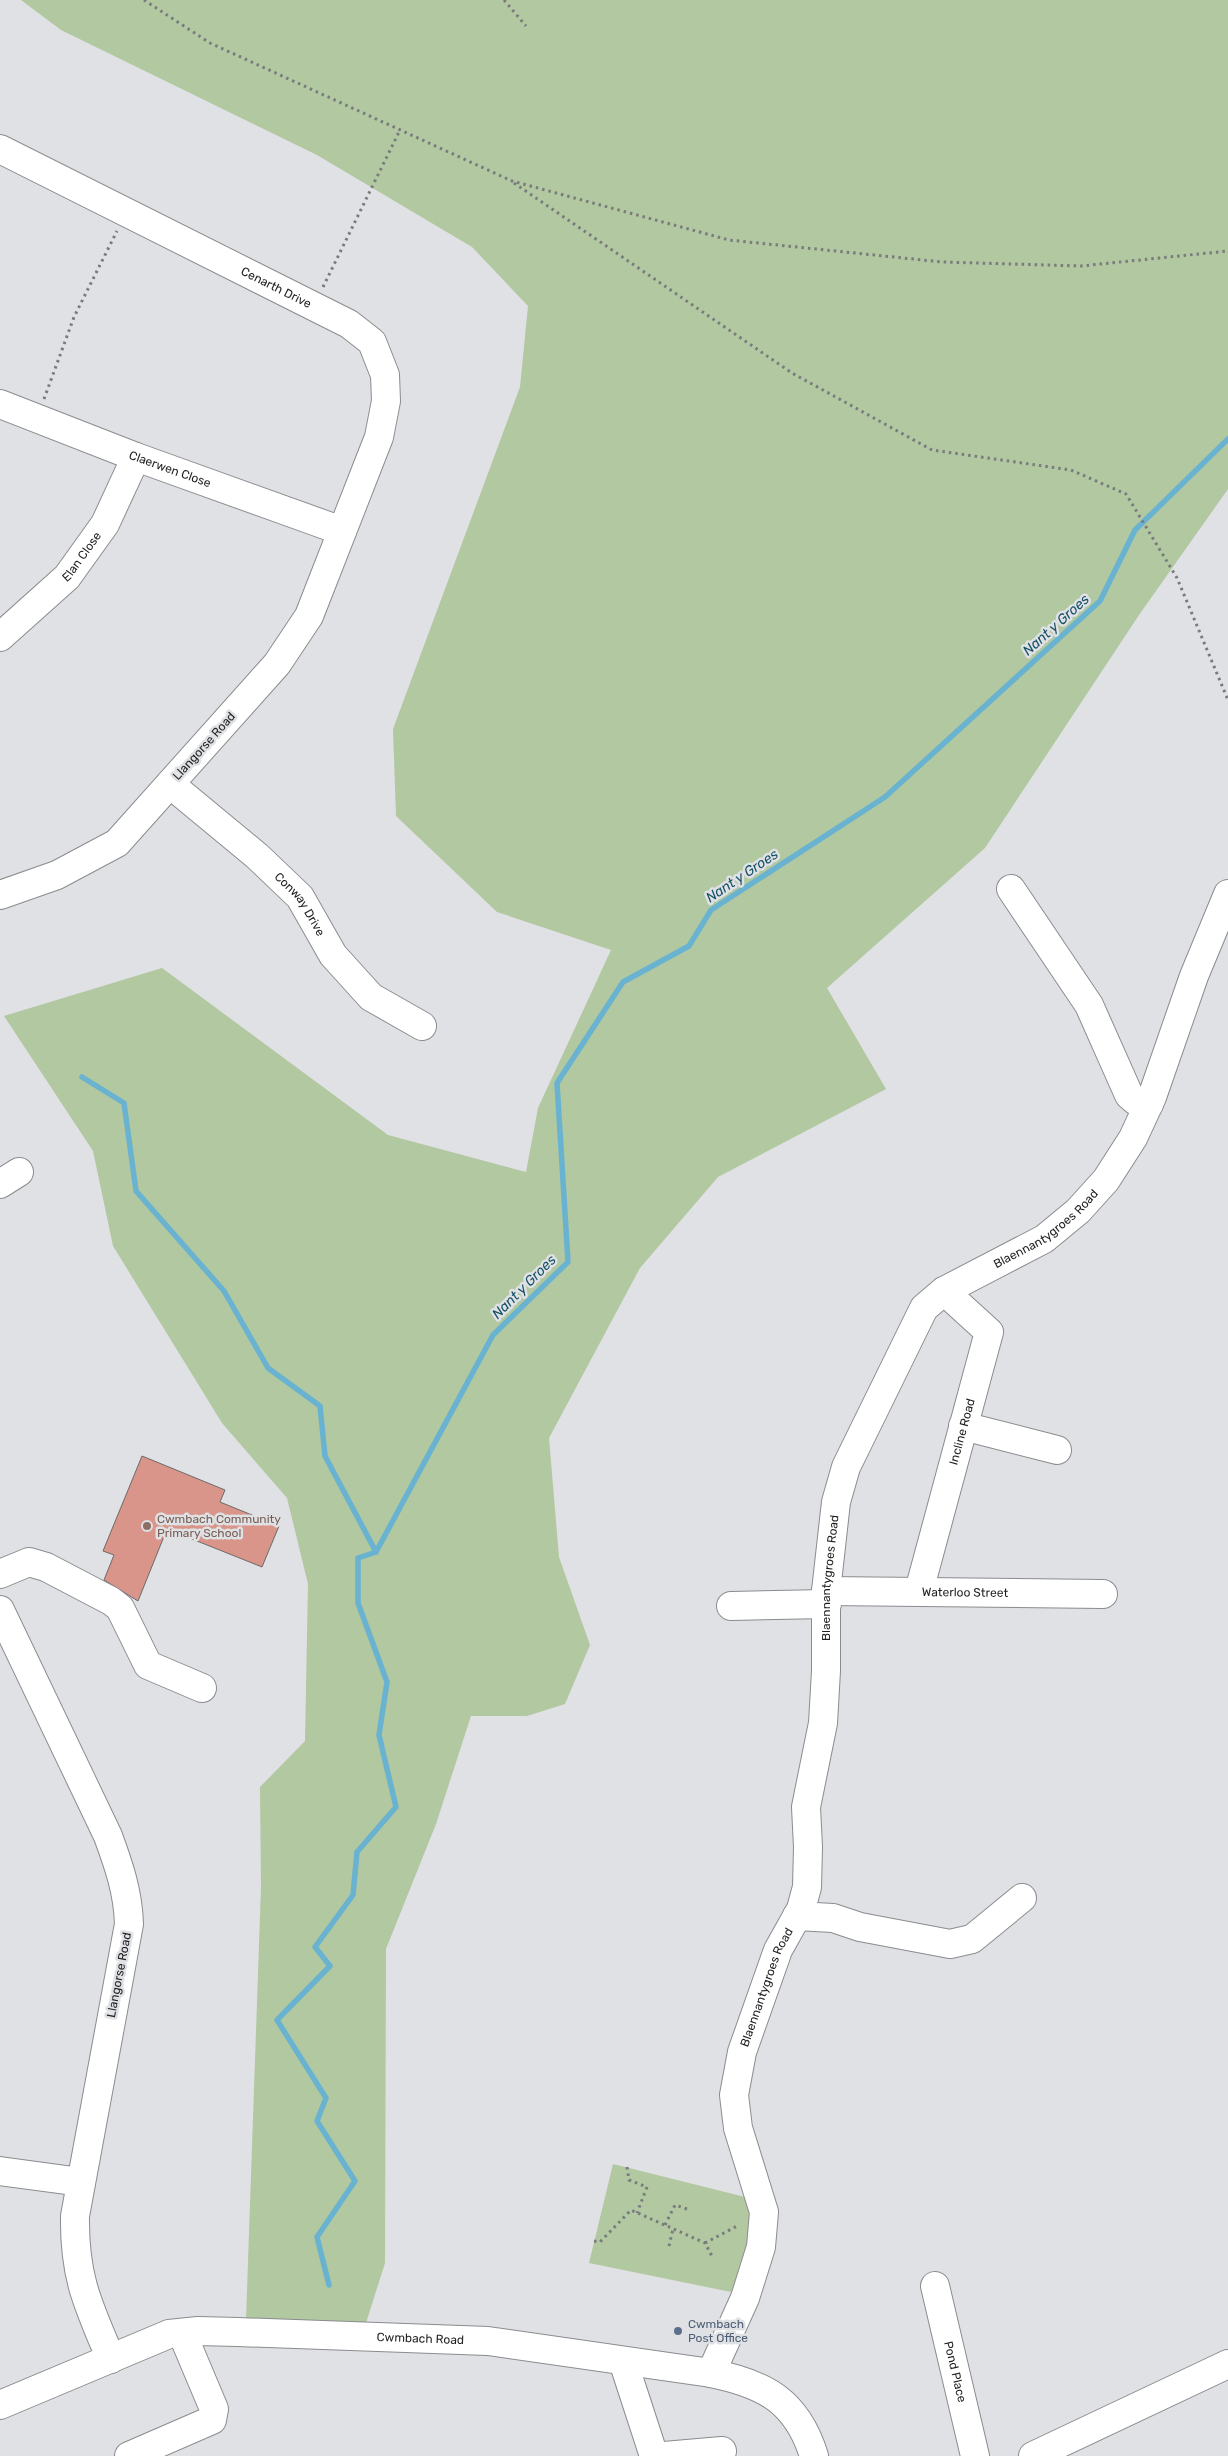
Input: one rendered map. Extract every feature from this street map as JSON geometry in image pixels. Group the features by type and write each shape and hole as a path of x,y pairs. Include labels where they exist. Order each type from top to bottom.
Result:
{"street":[{"name":"Cenarth Drive","path":"0,149 349,324 372,342 385,375 386,401 379,437 342,531"},
{"name":"Claerwen Close","path":"0,404 136,457 342,531"},
{"name":"Elan Close","path":"0,637 67,577 105,524 136,457"},
{"name":"Llangorse Road","path":"0,895 57,875 117,843 277,664 308,616 342,531"},
{"name":"Conway Drive","path":"170,784 257,856 300,897 333,954 371,997 422,1026"},
{"path":"1011,889 1088,1005 1129,1095 1136,1101 1149,1104"},
{"name":"Blaennantygroes Road","path":"711,2373 745,2298 761,2246 764,2212 738,2128 734,2095 742,2052 778,1950 797,1916 807,1887 806,1807 823,1723 826,1671 826,1597 836,1502 846,1468 924,1308 944,1291 1044,1239 1078,1211 1106,1180 1133,1138 1149,1104 1194,976 1228,894"},
{"name":"Incline Road","path":"919,1591 989,1332 944,1291"},
{"path":"963,1426 1056,1450"},
{"path":"0,1574 29,1562 46,1567 111,1601 120,1608 148,1665 202,1688"},
{"name":"Waterloo Street","path":"731,1606 919,1591 1103,1594"},
{"name":"Llangorse Road","path":"0,1610 108,1836 122,1873 128,1901 129,1924 75,2216 77,2266 83,2292 112,2359"},
{"path":"797,1916 833,1918 860,1927 950,1944 972,1939 1022,1898"},
{"path":"0,2171 81,2182"},
{"name":"Pond Place","path":"935,2286 975,2456"},
{"name":"Cwmbach Road","path":"0,2405 170,2334 198,2331 488,2341 711,2373 743,2380 779,2399 797,2418 814,2456"},
{"path":"129,2456 212,2420 214,2409 182,2333"},
{"path":"623,2361 654,2456"},
{"path":"1033,2456 1228,2364"},
{"path":"664,2456 722,2451"}],"path":[{"path":"144,0 210,43 512,181 729,240 942,262 1081,266 1228,252"},
{"path":"504,0 526,26"},
{"path":"314,306 400,130"},
{"path":"512,181 792,374 932,450 1071,470 1126,494 1177,578 1228,700"},
{"path":"37,419 74,317 126,212"},
{"path":"627,2167 629,2180 647,2187 637,2213"},
{"path":"665,2225 674,2205 687,2209"},
{"path":"594,2241 600,2242 631,2210 705,2243 713,2258"},
{"path":"705,2243 764,2212"},
{"path":"669,2246 673,2229"}],"green space":[{"path":"21,0 1228,0 1228,489 1139,615 985,848 827,988 886,1089 718,1177 640,1268 549,1438 559,1557 590,1645 565,1704 527,1716 471,1716 436,1824 386,1949 385,2263 366,2323 246,2320 261,1887 260,1787 305,1741 308,1584 287,1498 222,1423 113,1246 93,1151 4,1016 162,968 388,1135 526,1172 538,1108 611,950 497,912 396,816 393,729 520,387 528,306 472,247 317,155 61,30"},
{"path":"613,2164 749,2198 753,2244 731,2292 589,2263"}],"building":[{"path":"142,1456 225,1490 220,1502 279,1526 262,1567 167,1529 138,1601 104,1580 114,1555 103,1551"}],"waterway":[{"name":"Nant y Groes","path":"376,1552 493,1335 568,1262 557,1083 623,982 689,946 711,910 885,797 1100,601 1135,530 1228,439"},
{"path":"82,1077 124,1103 136,1191 224,1291 268,1368 320,1406 325,1456 376,1552 358,1558 358,1603 387,1682 379,1735 396,1807 357,1852 353,1895 315,1947 330,1966 277,2020 326,2098 317,2121 355,2181 317,2237 329,2285"}],"place":[{"name":"Cwmbach Community Primary School","path":"147,1526"},
{"name":"Cwmbach Post Office","path":"678,2331"}]}
